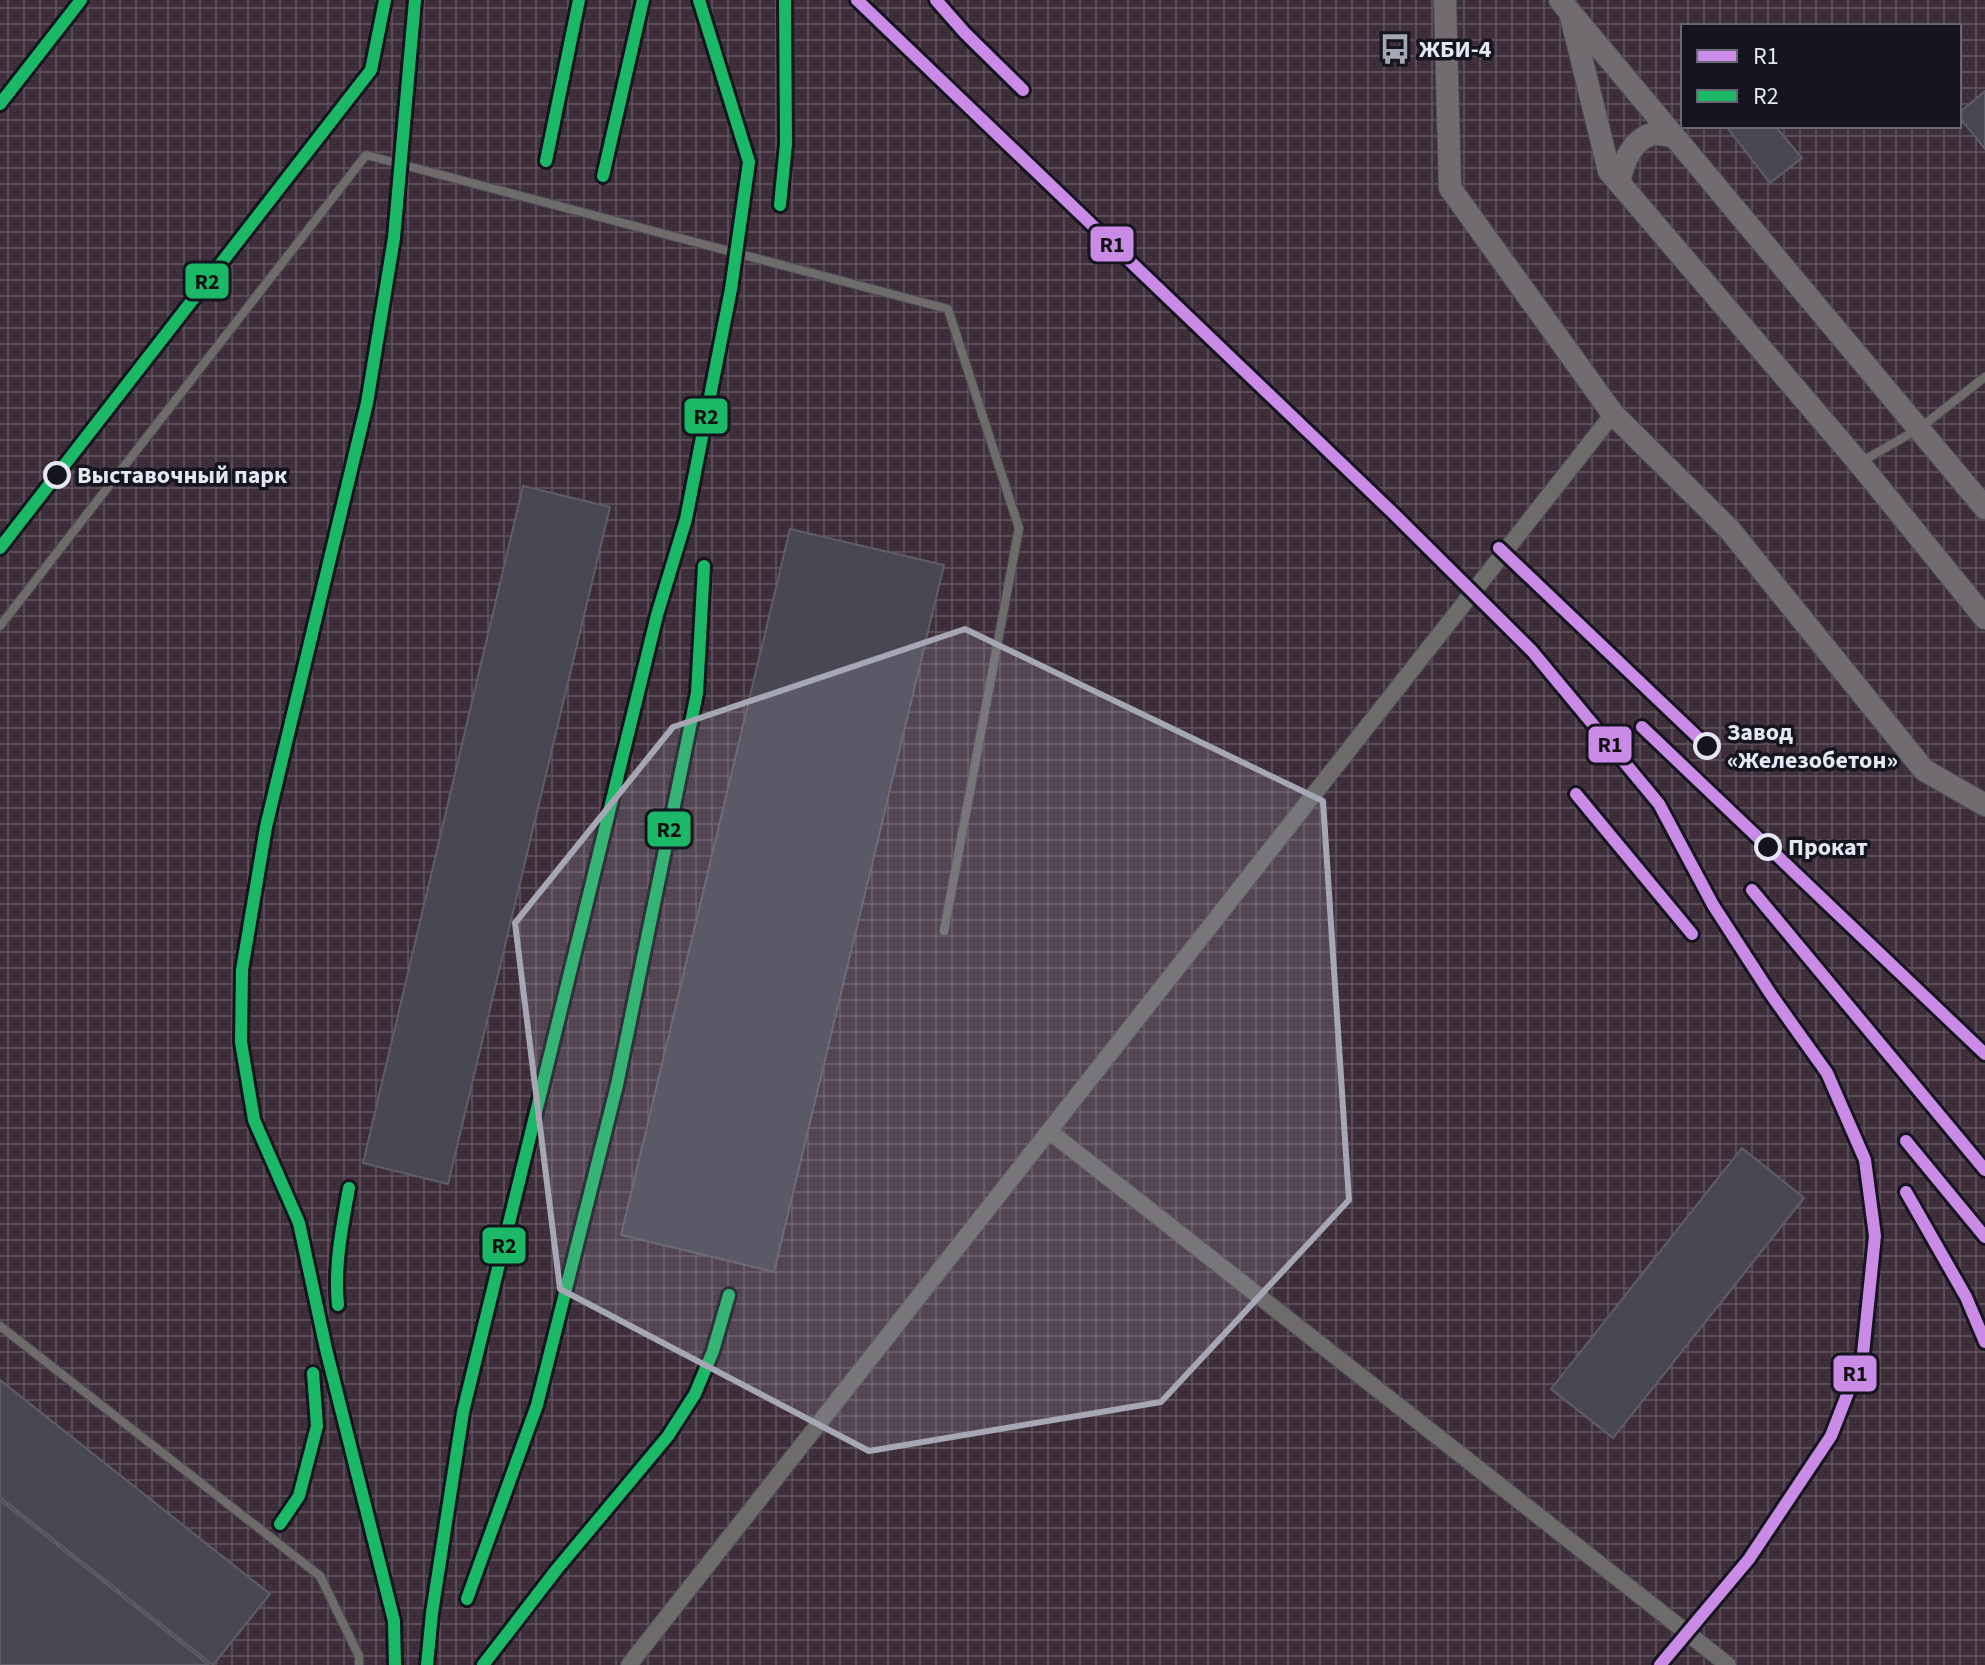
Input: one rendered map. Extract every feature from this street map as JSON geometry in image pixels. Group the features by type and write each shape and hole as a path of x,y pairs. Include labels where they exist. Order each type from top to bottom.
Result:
{"street":[{"path":"1445,0 1450,188 1613,414 1729,529 1924,770 1985,805"},
{"path":"1565,6 1985,508"},
{"path":"1565,6 1609,171 1859,463 1985,618"},
{"path":"1619,182 1623,160 1637,144 1653,134 1673,136"},
{"path":"629,1665 1613,414"},
{"path":"1049,1131 1728,1665"}],"lane":[{"path":"0,626 366,155 948,309 1019,528 944,931"},
{"path":"1859,463 1920,428 1985,377"},
{"path":"0,1326 320,1576 359,1656 359,1665"}],"highlighted area":[{"path":"965,629 1323,801 1349,1200 1161,1402 869,1451 560,1289 515,923 673,727"}],"shaded area":[{"path":"0,0 1985,0 1985,1665 0,1665"}],"building":[{"path":"1985,91 1985,149 1961,119 1961,111"},
{"path":"1728,128 1777,128 1802,158 1770,183"},
{"path":"523,486 610,507 448,1184 363,1163"},
{"path":"790,529 944,565 774,1272 621,1235"},
{"path":"1742,1148 1804,1198 1613,1438 1551,1389"},
{"path":"0,1380 270,1594 213,1665 0,1497"},
{"path":"0,1500 209,1665 0,1665"}],"transit line":[{"name":"R2","path":"0,104 81,0"},
{"name":"R2","path":"0,548 371,70 385,0"},
{"name":"R2","path":"395,1665 394,1621 326,1349 299,1223 254,1120 241,1042 242,970 266,827 367,403 394,238 415,0"},
{"name":"R2","path":"546,161 579,0"},
{"name":"R2","path":"603,176 643,0"},
{"name":"R2","path":"427,1665 463,1412 657,615 686,519 731,289 749,162 699,0"},
{"name":"R2","path":"780,205 786,144 785,0"},
{"name":"R1","path":"857,0 1393,513 1532,651 1659,804 1713,905 1827,1073 1865,1160 1875,1236 1863,1354 1831,1436 1749,1559 1660,1665"},
{"name":"R1","path":"936,0 1023,90"},
{"name":"R1","path":"1499,548 1707,746"},
{"name":"R2","path":"467,1599 537,1405 617,1085 697,693 704,566"},
{"name":"R1","path":"1642,727 1985,1054"},
{"name":"R1","path":"1576,794 1692,934"},
{"name":"R1","path":"1752,890 1985,1170"},
{"name":"R1","path":"1906,1141 1985,1237"},
{"name":"R2","path":"338,1305 338,1261 349,1188"},
{"name":"R1","path":"1906,1192 1966,1297 1985,1342"},
{"name":"R2","path":"483,1665 557,1569 668,1436 695,1394 713,1351 729,1295"},
{"name":"R2","path":"280,1524 299,1496 317,1426 313,1373"}],"place":[{"name":"ЖБИ-4","path":"1395,49"},
{"name":"Выставочный парк","path":"57,475"},
{"name":"Завод «Железобетон»","path":"1707,746"},
{"name":"Прокат","path":"1768,847"}]}
